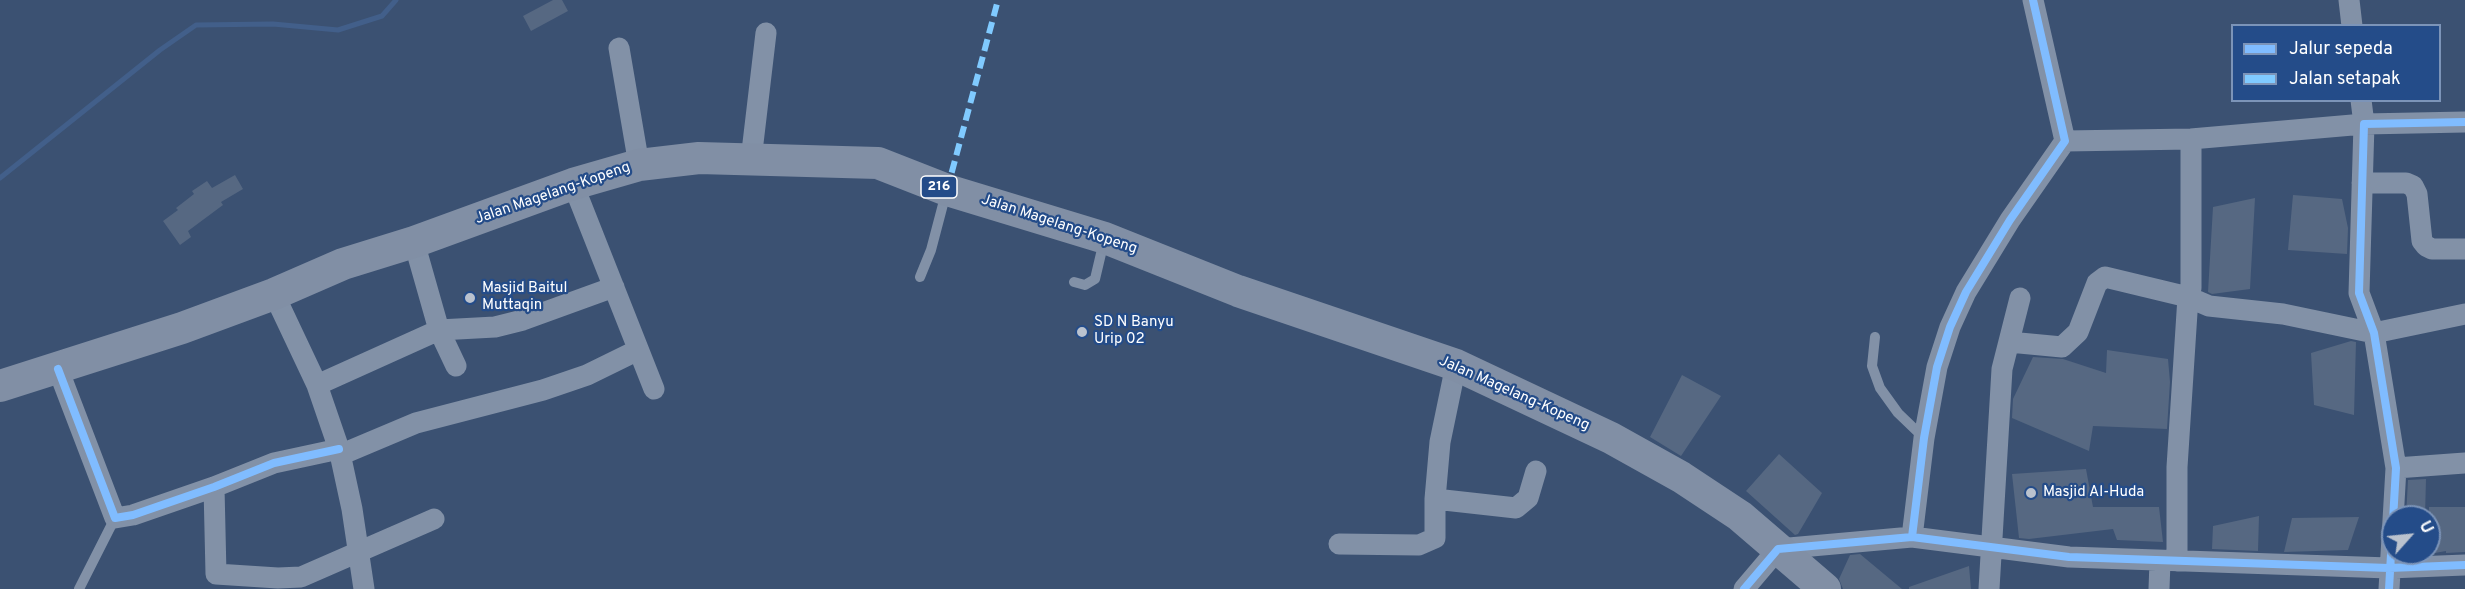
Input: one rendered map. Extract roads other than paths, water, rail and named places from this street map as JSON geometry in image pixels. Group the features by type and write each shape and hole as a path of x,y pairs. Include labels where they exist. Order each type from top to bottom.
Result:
{"main road":[{"name":"Jalan Magelang-Kopeng","path":"1,388 182,328 274,294 343,264 414,242 573,184 639,165 699,158 878,163 947,190 1104,238 1238,291 1456,366 1611,438 1681,477 1740,516 1825,589"}],"street":[{"path":"1912,537 1924,438 1937,367 1950,327 1966,292 2010,220 2065,141 2033,0"},
{"path":"2349,0 2352,24"},
{"path":"751,160 766,33"},
{"path":"619,48 639,165"},
{"path":"2361,102 2364,124 2359,292 2374,333 2396,468 2389,579"},
{"path":"2065,141 2191,139 2364,124 2465,122"},
{"path":"2159,589 2168,561 2177,467 2188,297 2191,288 2191,139"},
{"path":"2362,183 2406,183 2413,186 2417,194 2422,241 2426,246 2432,249 2465,249"},
{"path":"573,184 654,389"},
{"path":"414,242 439,330 456,366"},
{"path":"2009,342 2062,347 2078,332 2097,283 2105,277 2188,297 2209,306 2283,314 2374,333 2465,314"},
{"path":"317,385 439,330 504,324 614,287"},
{"path":"274,294 317,385 339,452 352,508 364,589"},
{"path":"1989,589 2002,369 2020,298"},
{"path":"58,369 115,518 133,515 214,487 274,463 339,452 417,423 543,390 587,375 638,350"},
{"path":"1339,544 1419,545 1431,542 1436,534 1435,499 1440,442 1456,366"},
{"path":"2396,468 2465,463"},
{"path":"1435,499 1516,508 1528,498 1536,471"},
{"path":"214,487 216,574 278,578 301,583 358,553 434,519"},
{"path":"1744,589 1778,549 1912,537 2069,557 2168,561 2389,579 2465,565"}],"lane":[{"path":"920,277 931,250 947,190"},
{"path":"1074,282 1084,285 1095,279 1104,238"},
{"path":"1875,337 1872,366 1881,388 1898,413 1924,438"},
{"path":"79,589 115,518"}],"waterway":[{"path":"0,178 160,50 196,25 273,24 338,30 382,16 396,0"}],"place":[{"name":"Masjid Baitul Muttaqin","path":"470,298"},
{"name":"SD N Banyu Urip 02","path":"1082,332"},
{"name":"Masjid Al-Huda","path":"2031,493"}]}
